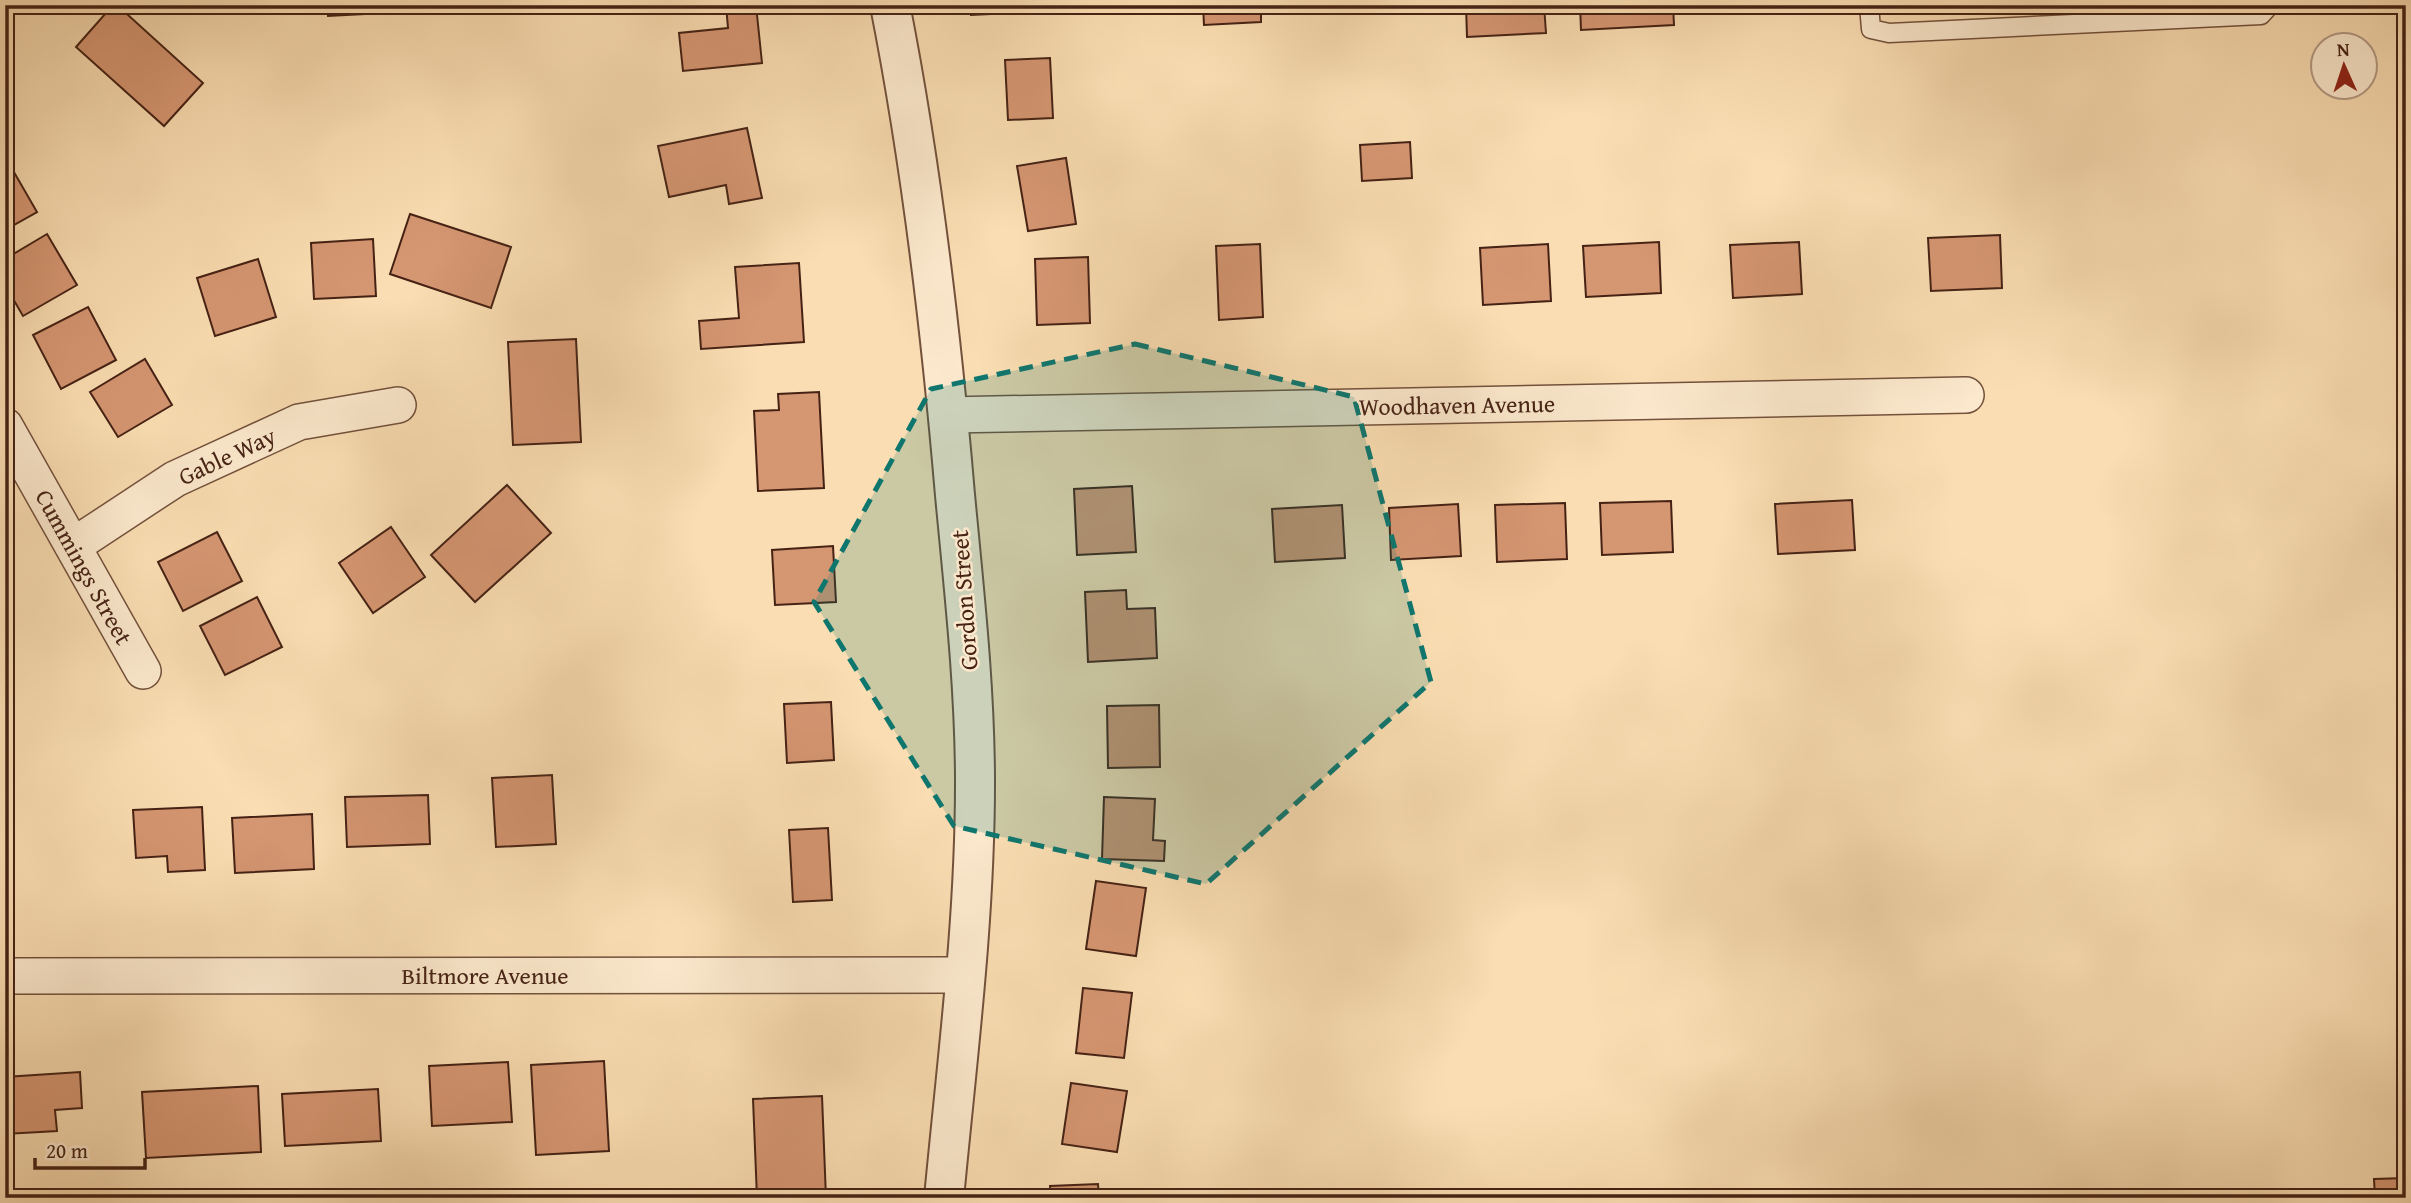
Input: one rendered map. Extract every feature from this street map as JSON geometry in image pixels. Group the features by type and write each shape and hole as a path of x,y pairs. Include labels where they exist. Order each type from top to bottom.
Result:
{"street":[{"name":"Gordon Street","path":"890,5 926,209 968,641 975,780 966,975 944,1198"},
{"name":"Woodhaven Avenue","path":"948,415 1966,395"},
{"name":"Gable Way","path":"73,547 175,479 299,422 398,405"},
{"name":"Cummings Street","path":"5,426 143,671"},
{"name":"Biltmore Avenue","path":"5,976 966,975"}],"lane":[{"path":"1870,5 1871,29 1889,33 2261,15 2270,5"}],"highlighted area":[{"path":"1135,344 1354,397 1431,682 1206,884 954,826 814,602 931,389"}],"building":[{"path":"113,5 117,5 203,83 164,126 76,47"},
{"path":"238,5 281,5 239,7"},
{"path":"328,5 384,5 384,13 328,16"},
{"path":"726,5 756,5 762,63 683,71 679,33 728,28"},
{"path":"971,5 1050,5 1051,11 971,15"},
{"path":"1203,5 1261,5 1261,22 1204,25"},
{"path":"1466,5 1544,5 1546,33 1467,37"},
{"path":"1580,5 1673,5 1674,25 1581,30"},
{"path":"1050,58 1053,118 1008,120 1005,60"},
{"path":"747,128 762,198 729,204 726,185 669,197 658,146"},
{"path":"1410,142 1412,178 1362,181 1360,145"},
{"path":"1066,158 1076,224 1028,231 1017,166"},
{"path":"7,160 37,212 5,230 5,161"},
{"path":"410,214 511,247 491,308 390,274"},
{"path":"47,234 77,285 23,316 5,285 5,259"},
{"path":"2000,235 2002,288 1931,291 1928,238"},
{"path":"373,239 376,296 314,299 311,243"},
{"path":"1659,242 1661,293 1586,297 1583,246"},
{"path":"1799,242 1802,294 1733,298 1730,245"},
{"path":"1260,244 1263,317 1219,320 1216,246"},
{"path":"1548,244 1551,301 1483,305 1480,248"},
{"path":"1088,257 1090,323 1037,325 1035,259"},
{"path":"258,259 276,317 215,336 197,278"},
{"path":"799,263 804,342 701,349 699,321 739,318 735,267"},
{"path":"88,307 116,360 61,389 33,335"},
{"path":"576,339 581,442 513,445 508,342"},
{"path":"145,359 172,405 118,437 90,392"},
{"path":"819,392 824,488 758,491 754,411 779,410 778,394"},
{"path":"507,485 551,533 475,602 431,555"},
{"path":"1132,486 1136,552 1077,555 1074,489"},
{"path":"1852,500 1855,550 1778,554 1775,504"},
{"path":"1671,501 1673,552 1602,555 1600,503"},
{"path":"1565,503 1567,559 1497,562 1495,505"},
{"path":"1458,504 1461,556 1391,560 1389,508"},
{"path":"1342,505 1345,558 1275,562 1272,509"},
{"path":"391,527 425,577 373,613 339,563"},
{"path":"217,532 242,581 183,611 158,562"},
{"path":"833,546 836,602 775,605 772,550"},
{"path":"1126,590 1127,609 1155,608 1157,658 1088,662 1085,592"},
{"path":"257,597 282,647 225,675 200,626"},
{"path":"831,702 834,760 787,763 784,704"},
{"path":"1159,705 1160,767 1108,768 1107,706"},
{"path":"552,775 556,844 496,847 492,778"},
{"path":"428,795 430,844 347,847 345,797"},
{"path":"1104,797 1155,799 1153,840 1165,841 1164,861 1102,859"},
{"path":"202,807 205,870 168,872 167,856 136,858 133,810"},
{"path":"312,814 314,869 235,873 232,818"},
{"path":"828,828 832,900 793,902 789,830"},
{"path":"1096,881 1146,888 1136,956 1086,949"},
{"path":"1083,988 1132,993 1124,1058 1076,1053"},
{"path":"604,1061 609,1151 536,1155 531,1065"},
{"path":"508,1062 512,1122 432,1126 429,1066"},
{"path":"80,1072 82,1108 55,1110 57,1131 5,1134 5,1077"},
{"path":"1071,1083 1127,1091 1117,1152 1062,1144"},
{"path":"258,1086 261,1152 146,1158 142,1092"},
{"path":"378,1089 381,1141 285,1146 282,1094"},
{"path":"822,1096 826,1198 757,1198 753,1099"},
{"path":"2406,1178 2406,1198 2375,1198 2374,1179"},
{"path":"1098,1184 1099,1198 1051,1198 1050,1186"}]}
